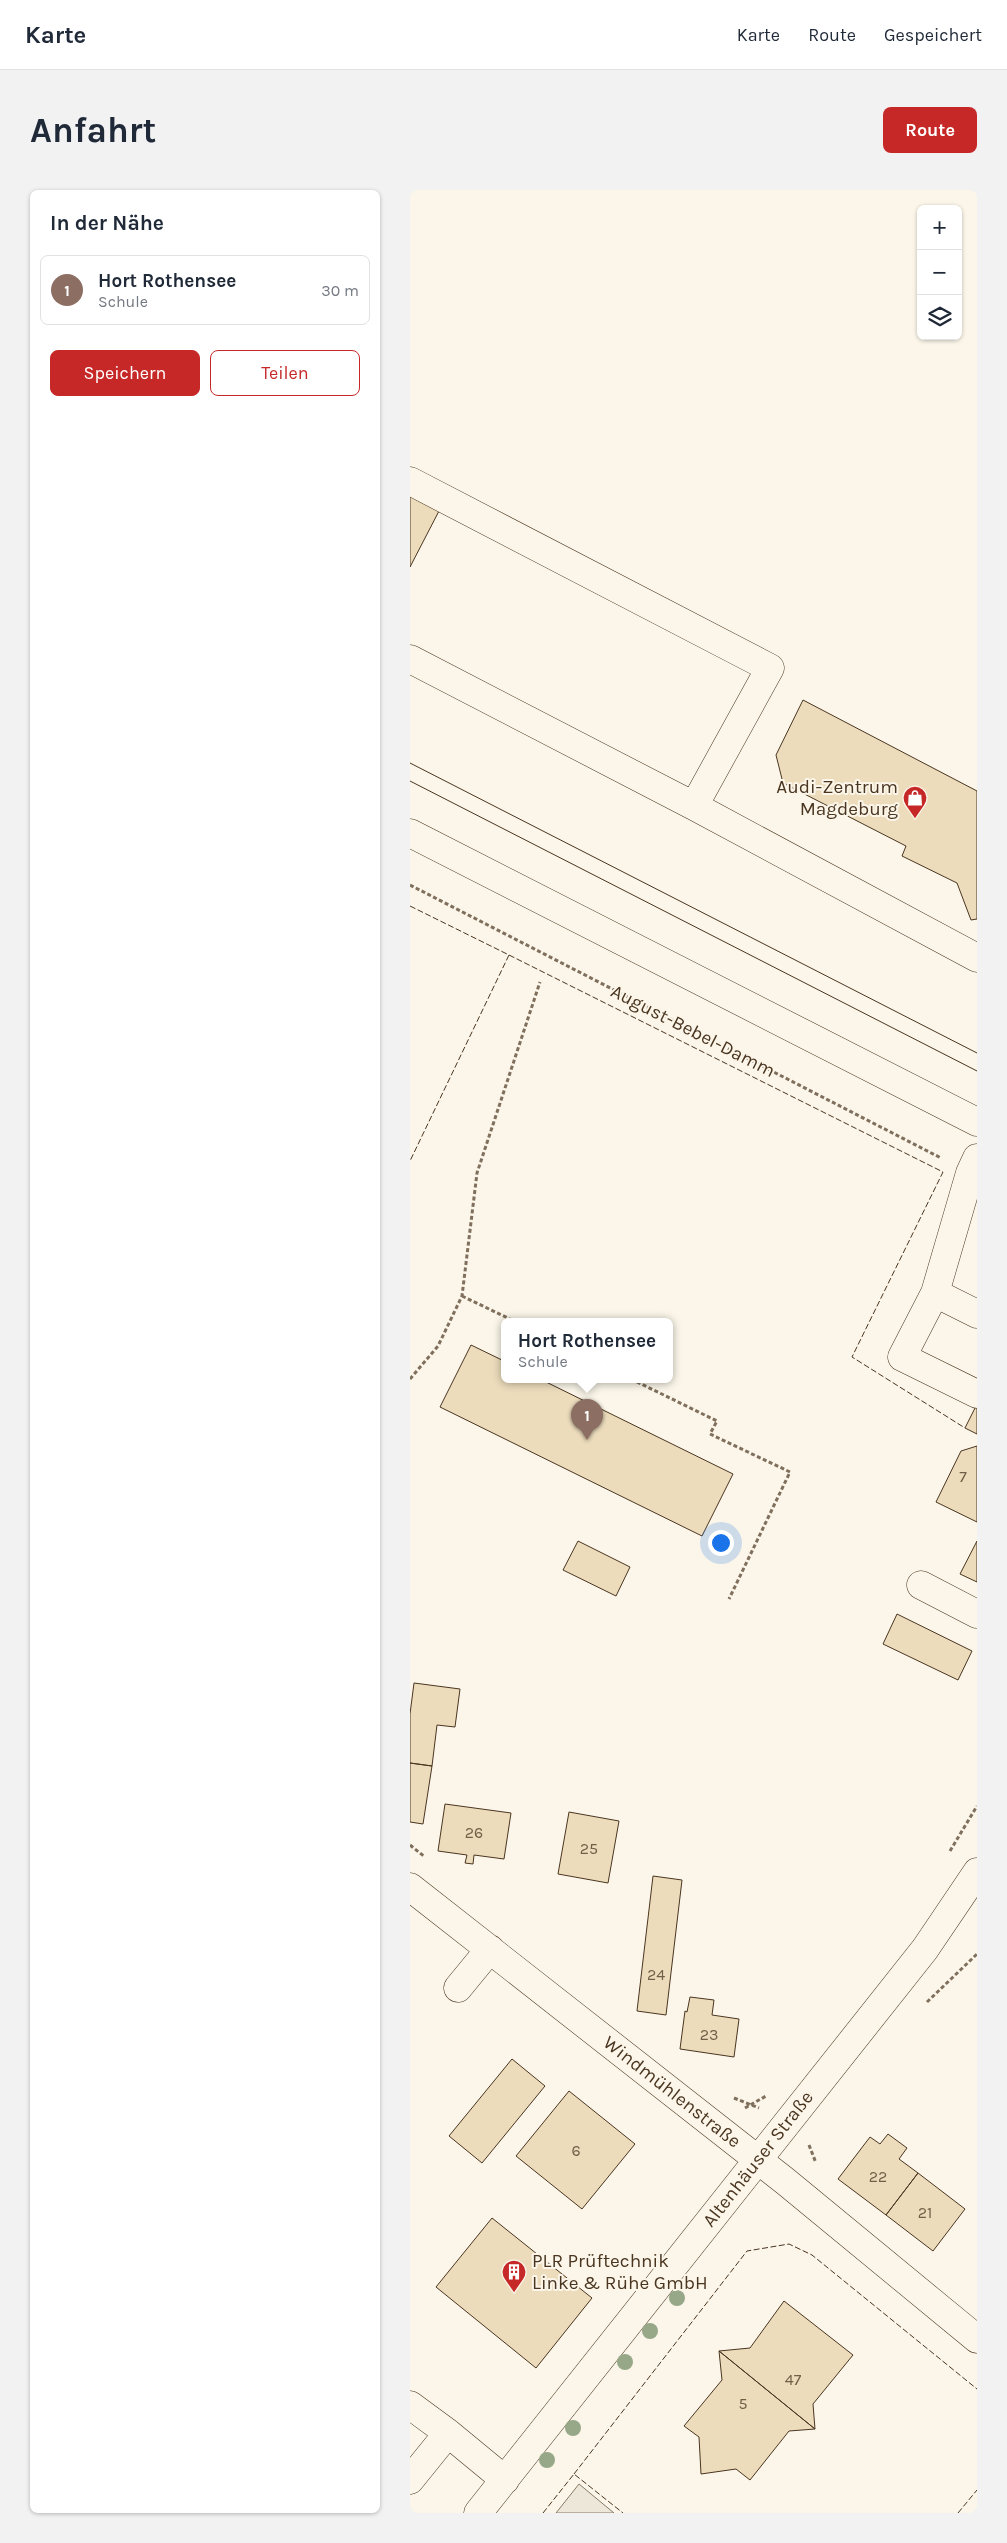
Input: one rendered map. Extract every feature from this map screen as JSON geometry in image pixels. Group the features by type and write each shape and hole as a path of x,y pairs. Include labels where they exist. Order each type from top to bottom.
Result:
{"street":[{"path":"410,481 770,668 694,806"},
{"path":"410,659 694,806 977,958"},
{"path":"410,833 977,1122"},
{"path":"974,1166 935,1293 902,1357 977,1394"},
{"path":"935,1293 977,1314"},
{"path":"921,1585 977,1614"},
{"name":"Altenhäuser Straße","path":"478,2513 759,2160 785,2123 925,1949 977,1872"},
{"name":"Windmühlenstraße","path":"410,1887 759,2160 977,2339"},
{"path":"458,1988 490,1949"},
{"path":"410,2405 448,2433 505,2480"},
{"path":"410,2480 448,2433"}],"path":[{"name":"August-Bebel-Damm","path":"410,885 974,1166"},
{"path":"410,1379 438,1346 462,1296 477,1173 540,982"},
{"path":"462,1296 508,1318"},
{"path":"639,1383 717,1421 710,1434 790,1472 729,1599"}],"shaded area":[{"path":"579,2484 614,2513 556,2513"}],"building":[{"path":"410,496 439,511 410,567"},
{"name":"Audi-Zentrum Magdeburg","path":"803,700 977,791 977,919 971,920 957,883 902,856 906,846 783,783 776,755"},
{"path":"471,1345 501,1360 501,1383 548,1383 733,1474 702,1536 440,1407"},
{"path":"977,1404 977,1434 965,1428"},
{"path":"977,1446 977,1522 936,1502 961,1451"},
{"path":"578,1541 630,1567 616,1596 563,1570"},
{"path":"977,1541 977,1582 960,1574"},
{"path":"897,1614 972,1651 958,1680 883,1644"},
{"path":"414,1683 460,1689 455,1727 437,1725 432,1766 410,1763 410,1714"},
{"path":"410,1763 432,1766 423,1824 410,1822"},
{"path":"445,1804 511,1813 504,1859 474,1855 473,1864 465,1863 467,1855 438,1851"},
{"path":"569,1812 619,1821 608,1883 558,1874"},
{"path":"653,1876 682,1880 666,2015 637,2011"},
{"path":"690,1997 714,2000 712,2015 739,2019 734,2057 680,2049 685,2011 687,2012"},
{"path":"512,2059 545,2086 482,2163 449,2136"},
{"path":"569,2091 635,2144 582,2209 516,2156"},
{"path":"888,2134 907,2148 899,2159 918,2173 886,2215 838,2179 870,2137 880,2144"},
{"path":"918,2173 965,2209 933,2251 886,2215"},
{"name":"PLR Prüftechnik Linke & Rühe GmbH","path":"492,2218 592,2298 536,2368 436,2287"},
{"path":"784,2301 853,2355 813,2404 815,2429 719,2351 750,2348"},
{"path":"719,2351 815,2429 789,2431 750,2480 736,2469 701,2474 699,2437 684,2426 722,2380"}],"tram line":[{"path":"410,763 977,1053"},
{"path":"410,781 977,1071"}],"fence":[{"path":"410,906 509,955 410,1161"},
{"path":"509,955 943,1172 852,1357 965,1428"},
{"path":"574,2474 747,2251 789,2244 812,2255 977,2389"},
{"path":"543,2513 574,2474 623,2513"},
{"path":"958,2513 977,2490"}],"place":[{"name":"Audi-Zentrum Magdeburg","path":"915,819"},
{"name":"Hort Rothensee","path":"587,1440"},
{"name":"PLR Prüftechnik Linke & Rühe GmbH","path":"514,2293"}]}
